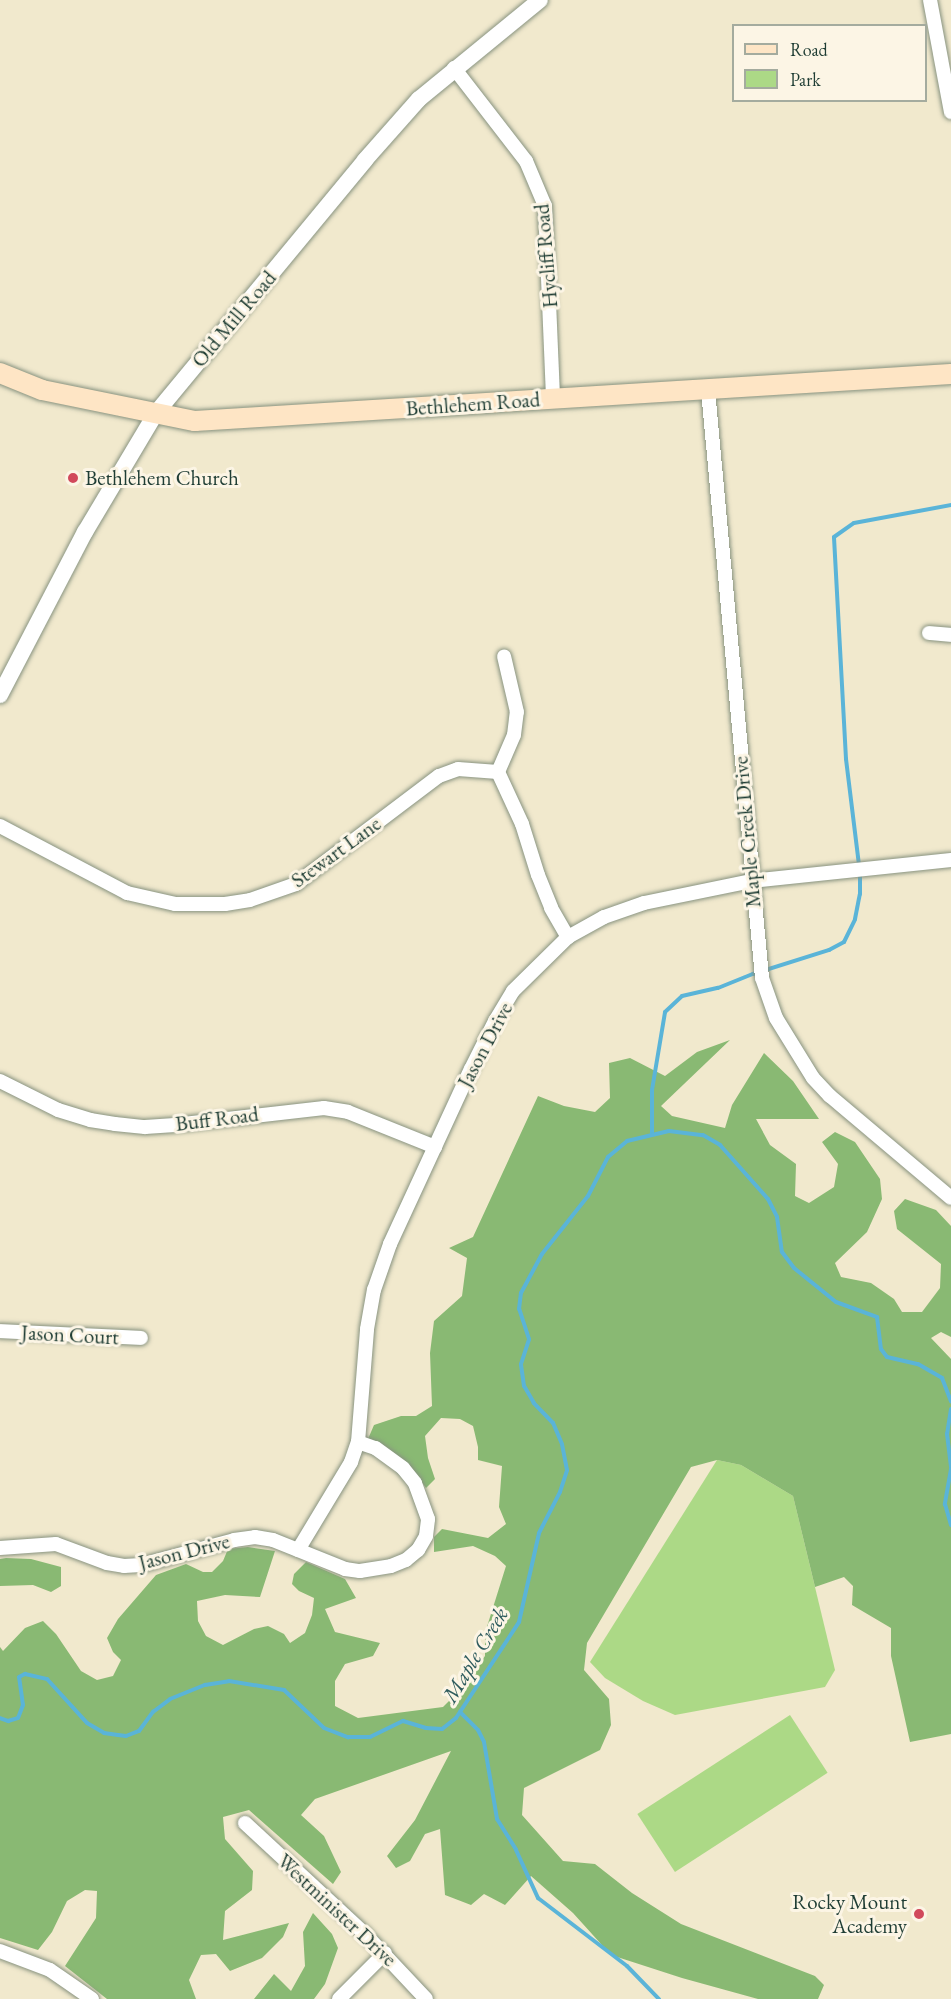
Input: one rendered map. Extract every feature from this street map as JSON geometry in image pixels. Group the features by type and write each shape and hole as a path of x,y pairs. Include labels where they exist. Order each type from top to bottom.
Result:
{"main road":[{"name":"Bethlehem Road","path":"0,373 42,390 195,421 951,374"}],"street":[{"name":"Old Mill Road","path":"0,695 85,532 156,413 366,160 420,99 454,68 540,0"},
{"path":"930,0 951,112"},
{"name":"Hycliff Road","path":"454,68 526,161 545,206 554,399"},
{"name":"Maple Creek Drive","path":"708,390 762,978 776,1018 798,1058 830,1096 951,1198"},
{"path":"929,633 951,635"},
{"path":"504,656 517,712 514,735 498,772 522,824 551,908 568,937"},
{"name":"Stewart Lane","path":"0,826 127,892 175,904 225,904 261,897 296,884 439,776 458,769 498,772"},
{"name":"Jason Drive","path":"298,1550 351,1462 358,1442 363,1366 374,1290 390,1244 501,1011 513,992 568,937 604,917 644,903 752,881 951,860"},
{"name":"Buff Road","path":"0,1081 58,1110 90,1120 115,1124 175,1125 324,1108 348,1112 435,1147"},
{"name":"Jason Court","path":"0,1331 141,1338"},
{"name":"Jason Drive","path":"0,1548 56,1544 107,1563 124,1566 141,1565 234,1540 255,1537 298,1550 325,1563 360,1571 392,1566 406,1560 418,1550 426,1536 428,1519 415,1483 390,1456 358,1442"},
{"name":"Westminister Drive","path":"245,1823 385,1953 426,1999"},
{"path":"0,1951 51,1970 92,1999"},
{"path":"339,1999 385,1953"}],"green space":[{"path":"730,1040 661,1106 672,1116 725,1128 732,1105 764,1053 793,1081 819,1119 756,1119 770,1145 796,1164 795,1196 809,1203 834,1187 838,1164 822,1142 835,1132 855,1142 880,1179 882,1199 867,1232 835,1263 841,1277 871,1283 894,1299 902,1312 922,1312 940,1288 941,1264 897,1229 894,1211 905,1199 936,1210 951,1226 951,1337 941,1332 931,1338 951,1359 951,1734 910,1742 891,1656 891,1628 852,1605 853,1586 844,1577 815,1587 793,1496 741,1465 717,1460 691,1467 587,1643 584,1670 609,1699 611,1725 600,1750 524,1788 522,1815 563,1861 595,1864 632,1893 681,1924 815,1976 824,1985 818,1999 758,1999 611,1955 573,1913 531,1876 505,1905 484,1894 471,1905 445,1895 440,1829 425,1834 410,1861 396,1868 387,1856 415,1820 451,1751 315,1799 301,1815 324,1836 341,1872 333,1884 249,1810 223,1817 225,1839 253,1871 252,1890 225,1911 223,1940 289,1923 283,1937 262,1958 230,1971 216,1954 201,1955 189,1980 196,1999 107,1999 65,1966 96,1918 97,1891 85,1890 67,1901 52,1932 38,1950 0,1938 0,1647 3,1651 25,1628 43,1621 56,1634 81,1671 97,1680 113,1676 121,1660 113,1652 107,1638 118,1619 156,1575 186,1564 203,1572 212,1572 223,1561 228,1549 248,1547 275,1551 260,1597 225,1595 197,1601 198,1621 206,1636 223,1645 254,1629 268,1626 284,1634 290,1643 305,1633 312,1615 314,1598 299,1591 292,1584 294,1574 306,1562 345,1579 356,1598 325,1609 335,1632 380,1643 373,1656 345,1664 335,1681 335,1706 358,1718 443,1707 459,1691 485,1656 485,1633 506,1566 495,1556 473,1546 434,1552 434,1537 442,1529 488,1538 506,1524 499,1507 502,1466 478,1460 478,1447 473,1426 460,1419 441,1418 425,1436 428,1458 435,1479 426,1488 409,1464 368,1439 374,1425 401,1416 416,1416 432,1406 430,1353 434,1321 462,1296 467,1258 449,1248 473,1237 538,1096 564,1106 595,1112 610,1098 609,1063 630,1058 665,1076 697,1052"},
{"path":"717,1460 741,1465 793,1496 835,1670 825,1687 675,1715 643,1701 605,1678 590,1662"},
{"path":"0,1559 31,1559 61,1567 61,1586 51,1592 33,1585 0,1586"},
{"path":"790,1715 828,1773 675,1872 637,1814"},
{"path":"313,1913 332,1934 338,1948 325,1984 314,1999 254,1999 274,1974 291,1991 305,1966 303,1932"}],"waterway":[{"path":"859,865 846,759 834,537 854,523 951,505"},
{"path":"652,1135 652,1090 665,1012 682,996 718,988 753,974 829,950 844,942 855,919 860,894 860,873"},
{"name":"Maple Creek","path":"0,1718 8,1721 18,1718 23,1705 19,1677 25,1674 47,1679 87,1723 104,1733 126,1736 139,1731 153,1712 170,1699 205,1685 229,1681 284,1690 324,1728 348,1737 370,1737 403,1721 426,1728 442,1729 456,1718 519,1622 539,1533 560,1492 567,1470 562,1444 553,1423 534,1403 524,1386 521,1364 529,1339 519,1309 521,1293 542,1254 588,1196 608,1157 627,1141 669,1131 703,1135 720,1145 768,1199 777,1217 782,1252 794,1268 836,1302 877,1317 881,1349 887,1357 918,1364 942,1378 951,1401"},
{"name":"Maple Creek","path":"951,1409 947,1434 951,1469 945,1504 951,1525"},
{"path":"460,1712 478,1730 484,1742 497,1819 516,1850 538,1898 627,1966 659,1999"}],"place":[{"name":"Bethlehem Church","path":"73,478"},
{"name":"Rocky Mount Academy","path":"919,1914"}]}
